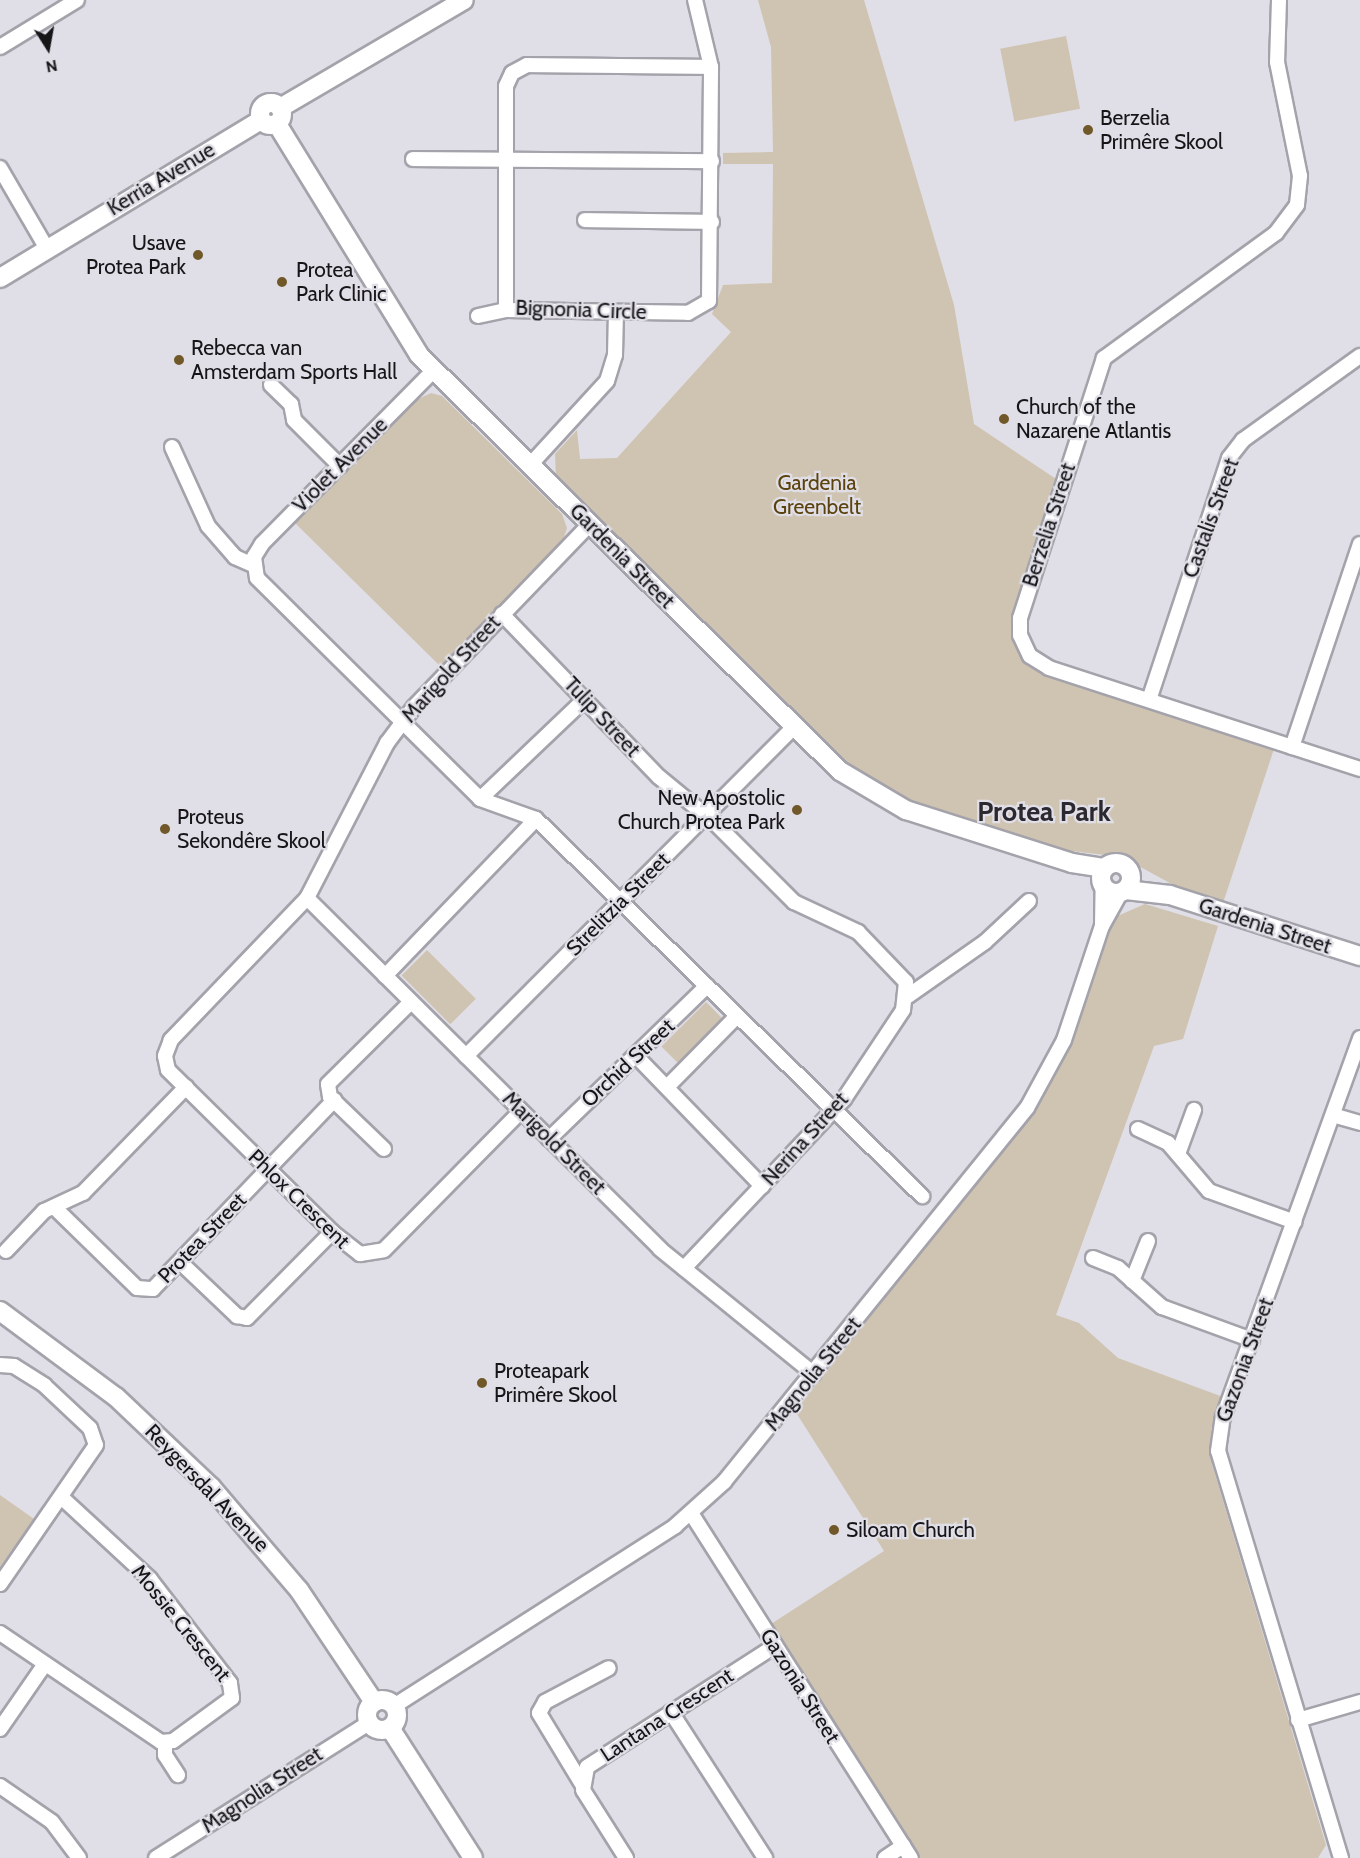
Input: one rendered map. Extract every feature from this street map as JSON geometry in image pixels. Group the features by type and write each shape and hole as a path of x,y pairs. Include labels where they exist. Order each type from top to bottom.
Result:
{"street":[{"path":"0,47 77,0"},
{"name":"Kerria Avenue","path":"0,278 46,247 273,117 464,0"},
{"name":"Bignonia Circle","path":"695,0 711,67 713,290 705,306 688,313 506,310 506,86 521,67 711,67"},
{"name":"Berzelia Street","path":"1279,0 1277,62 1300,176 1297,205 1276,233 1104,358 1020,618 1022,643 1036,662 1360,769"},
{"name":"Gardenia Street","path":"273,117 397,325 434,370 855,784 888,803 1072,863 1123,891 1170,895"},
{"path":"413,159 712,161"},
{"path":"0,168 46,247"},
{"path":"585,220 712,222"},
{"path":"478,316 506,310"},
{"path":"530,465 607,381 615,355 616,312"},
{"name":"Castalis Street","path":"1149,700 1233,452 1360,356"},
{"name":"Violet Avenue","path":"253,565 262,544 434,370"},
{"path":"271,385 291,404 294,420 340,466"},
{"path":"172,447 208,526 235,557 253,565 261,583 480,800 536,819 922,1196"},
{"name":"Marigold Street","path":"186,1088 168,1070 168,1045 307,898 402,722 502,614 590,525"},
{"path":"1292,747 1360,544"},
{"name":"Tulip Street","path":"502,614 586,698 658,777 706,816"},
{"path":"480,800 586,698"},
{"name":"Strelitzia Street","path":"466,1056 795,726"},
{"path":"706,816 794,902 858,932 903,975 908,996"},
{"path":"385,976 536,819"},
{"name":"Gardenia Street","path":"1103,878 1118,864 1170,895 1360,956"},
{"path":"1123,891 1129,871"},
{"name":"Magnolia Street","path":"1102,926 1103,878"},
{"name":"Magnolia Street","path":"394,1706 691,1513 814,1374 1041,1086 1064,1040 1102,926 1123,891"},
{"name":"Marigold Street","path":"307,898 549,1139 684,1268 814,1374"},
{"name":"Nerina Street","path":"684,1268 834,1111 908,996 985,942 1029,900"},
{"name":"Orchid Street","path":"549,1139 627,1060 637,1057 707,986"},
{"path":"384,1149 334,1100 327,1088 330,1079 411,1002"},
{"name":"Orchid Street","path":"668,1086 737,1016"},
{"name":"Gazonia Street","path":"1340,1858 1220,1464 1223,1418 1336,1116 1360,1038"},
{"path":"637,1057 668,1086 762,1186"},
{"path":"6,1251 54,1207 83,1193 186,1088"},
{"name":"Phlox Crescent","path":"186,1088 354,1252 384,1250 521,1111"},
{"name":"Protea Street","path":"54,1207 141,1290 156,1287 334,1100"},
{"path":"1178,1154 1194,1110"},
{"path":"1336,1116 1360,1123"},
{"path":"1138,1129 1162,1138 1209,1191 1295,1222"},
{"path":"180,1262 237,1316 247,1318 332,1232"},
{"path":"1132,1281 1148,1241"},
{"path":"1093,1258 1118,1268 1162,1307 1252,1340"},
{"name":"Reygersdal Avenue","path":"0,1311 116,1397 211,1487 299,1590 374,1702"},
{"path":"0,1365 14,1366 44,1385 94,1433 96,1445 0,1584"},
{"name":"Mossie Crescent","path":"61,1497 143,1571 233,1688 227,1705 165,1742"},
{"name":"Gazonia Street","path":"691,1513 911,1858"},
{"path":"0,1634 165,1742 165,1755 178,1775"},
{"name":"Lantana Crescent","path":"582,1784 592,1763 775,1646"},
{"path":"0,1729 45,1664"},
{"path":"609,1668 545,1702 538,1713 626,1858"},
{"path":"387,1700 394,1706 397,1715 390,1728 381,1730 369,1723 367,1709 374,1702 387,1700"},
{"path":"1298,1720 1360,1702"},
{"path":"671,1712 765,1858"},
{"name":"Magnolia Street","path":"156,1858 369,1723"},
{"path":"390,1728 473,1858"},
{"path":"0,1786 52,1822 79,1858"},
{"path":"885,1858 903,1846"}],"green space":[{"name":"Gardenia Greenbelt","path":"758,0 864,0 954,305 974,424 1056,479 1014,612 1013,635 1021,655 1051,678 1274,749 1223,903 1179,888 1122,857 1055,849 911,803 860,776 556,478 555,454 577,430 580,459 617,458 731,332 712,314 723,285 772,283 773,164 723,164 723,153 773,152 771,47"},
{"path":"1066,36 1080,109 1014,121 1000,49"},
{"path":"431,393 442,396 562,514 567,528 562,543 440,666 294,522 416,400"},
{"path":"1145,904 1218,926 1183,1039 1154,1046 1056,1315 1079,1323 1118,1358 1223,1397 1211,1430 1212,1464 1326,1845 1318,1858 920,1858 771,1624 884,1551 795,1411 1035,1110 1073,1036 1113,918"},
{"path":"427,950 476,999 450,1024 402,975"},
{"path":"706,1002 722,1018 678,1063 661,1047"},
{"path":"0,1495 34,1519 0,1567"}],"place":[{"name":"Berzelia Primêre Skool","path":"1088,130"},
{"name":"Usave Protea Park","path":"198,255"},
{"name":"Protea Park Clinic","path":"282,282"},
{"name":"Rebecca van Amsterdam Sports Hall","path":"179,360"},
{"name":"Church of the Nazarene Atlantis","path":"1004,419"},
{"name":"New Apostolic Church Protea Park","path":"797,810"},
{"name":"Proteus Sekondêre Skool","path":"165,829"},
{"name":"Proteapark Primêre Skool","path":"482,1383"},
{"name":"Siloam Church","path":"834,1530"}],"district":[{"name":"Protea Park","path":"1044,812"}]}
